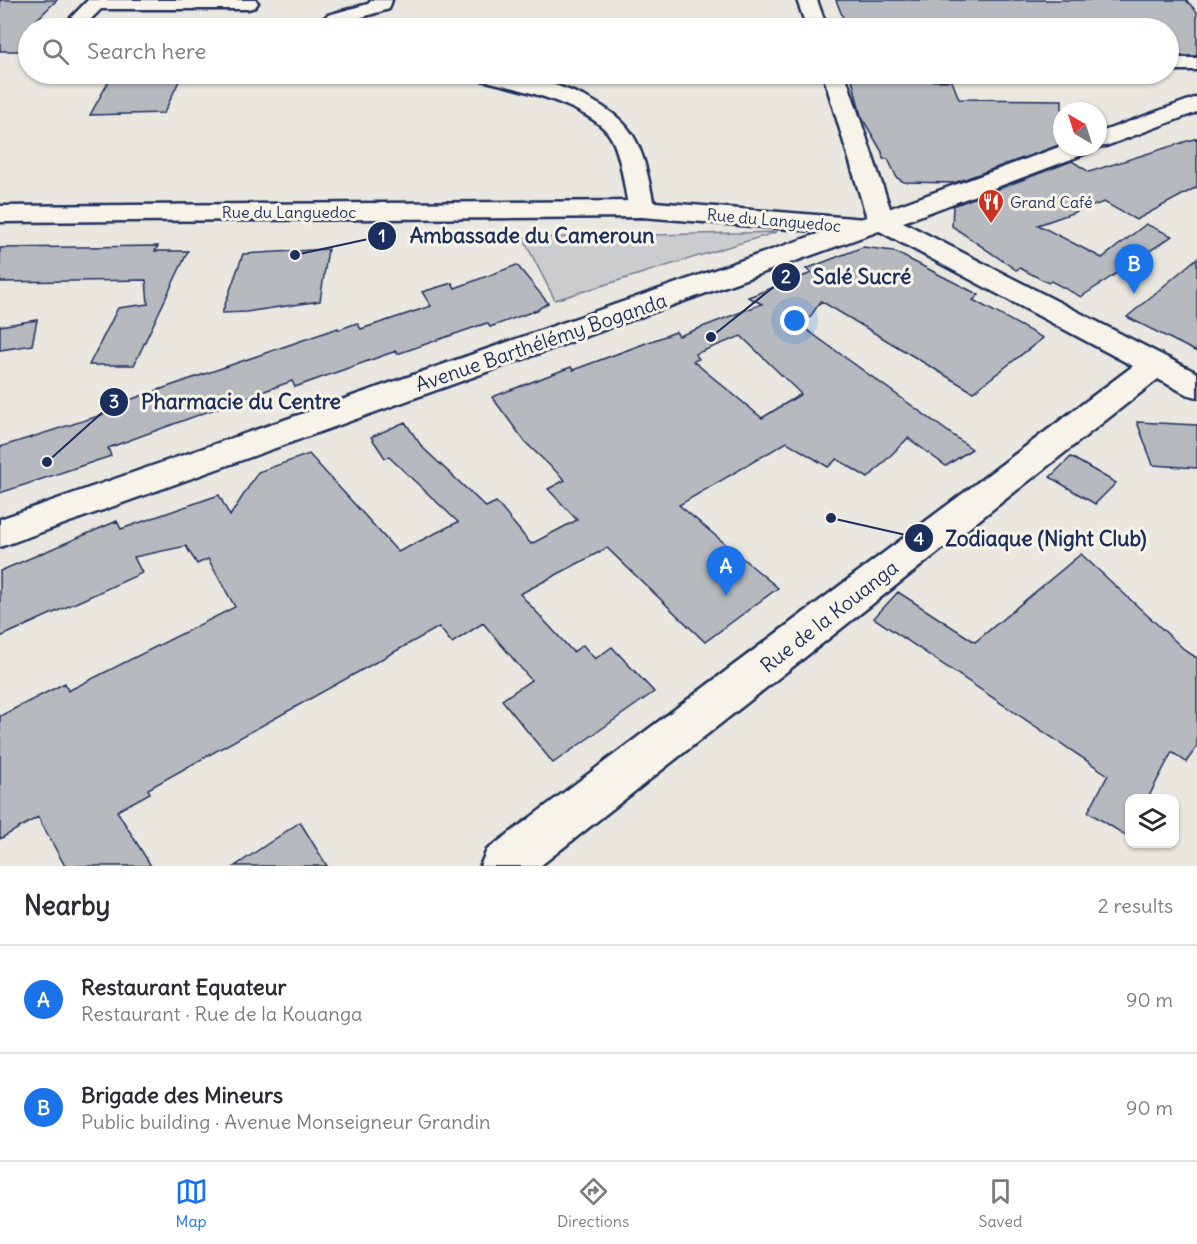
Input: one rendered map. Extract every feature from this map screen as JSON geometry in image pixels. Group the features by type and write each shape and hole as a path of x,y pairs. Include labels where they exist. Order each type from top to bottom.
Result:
{"street":[{"path":"342,18 382,5 382,0"},
{"path":"807,0 813,18"},
{"path":"81,18 98,1 246,8"},
{"path":"1179,64 1197,64"},
{"path":"521,84 577,104 607,120 618,130 626,147 642,209"},
{"path":"837,84 873,224 1197,386"},
{"path":"1107,138 1197,104"},
{"name":"Avenue Barthélémy Boganda","path":"0,533 873,224 1057,156"},
{"name":"Rue du Languedoc","path":"0,214 642,209 873,224"},
{"name":"Rue de la Kouanga","path":"503,866 1155,365"}],"shaded area":[{"path":"777,232 555,300 523,238"}],"building":[{"path":"0,0 57,0 38,18 18,18 18,51 0,51"},
{"path":"836,0 1186,0 1197,12 1197,56 1179,56 1179,18 843,18"},
{"path":"107,84 178,84 164,113 90,115"},
{"path":"853,84 953,84 959,99 1062,100 1062,102 1053,102 1053,147 954,183 904,182 897,178 888,159 883,159 882,152 861,116"},
{"path":"1197,138 1197,187 1136,220 1104,202 1038,225 1102,258 1146,224 1172,236 1081,297 1020,268 1016,270 952,226 953,206 1072,161 1089,172"},
{"path":"158,246 155,251 188,251 134,365 89,365 118,308 148,304 146,280 0,282 0,248"},
{"path":"863,247 893,251 979,295 973,300 1043,338 973,392 821,301 803,327 972,449 946,466 908,438 868,478 837,459 828,467 787,442 679,505 778,588 705,642 607,548 520,594 573,652 583,645 595,659 612,647 654,692 553,763 502,700 531,680 483,623 452,643 439,627 148,789 150,793 117,811 151,866 65,866 38,817 0,839 0,716 65,683 68,691 235,607 208,559 197,564 186,546 134,557 142,573 0,637 0,571 117,521 121,529 219,495 230,516 258,472 309,454 398,552 458,522 389,457 385,458 371,437 405,422 422,447 486,507 496,502 531,544 577,520 548,489 565,480 526,443 492,397 571,367 573,370 676,332 679,336 762,304 748,297 812,273 806,269","holes":["741,336 801,394 762,418 693,361 699,359 695,354"]},
{"path":"328,249 320,301 246,312 222,313 243,254"},
{"path":"1197,258 1197,352 1127,317"},
{"path":"517,265 548,303 537,310 490,327 487,323 397,354 396,351 295,387 292,381 108,448 111,456 0,493 0,447 108,413 106,408 338,328 338,330 357,323 361,329 431,306 422,292 452,283 455,288"},
{"path":"37,320 32,345 0,350 0,326"},
{"path":"1137,422 1197,425 1197,468 1153,465"},
{"path":"1071,457 1116,483 1095,504 1050,477"},
{"path":"1081,554 1186,651 1197,658 1197,747 1186,762 1172,752 1150,794 1125,794 1125,835 1088,812 1108,775 874,618 898,592 975,642"},
{"path":"300,822 327,866 235,866"}],"place":[{"name":"Grand Café","path":"991,225"},
{"name":"Ambassade du Cameroun","path":"295,255"},
{"name":"Brigade des Mineurs","path":"1134,294"},
{"name":"Salé Sucré","path":"711,337"},
{"name":"Pharmacie du Centre","path":"47,462"},
{"name":"Zodiaque (Night Club)","path":"831,518"},
{"name":"Restaurant Equateur","path":"726,596"}]}
